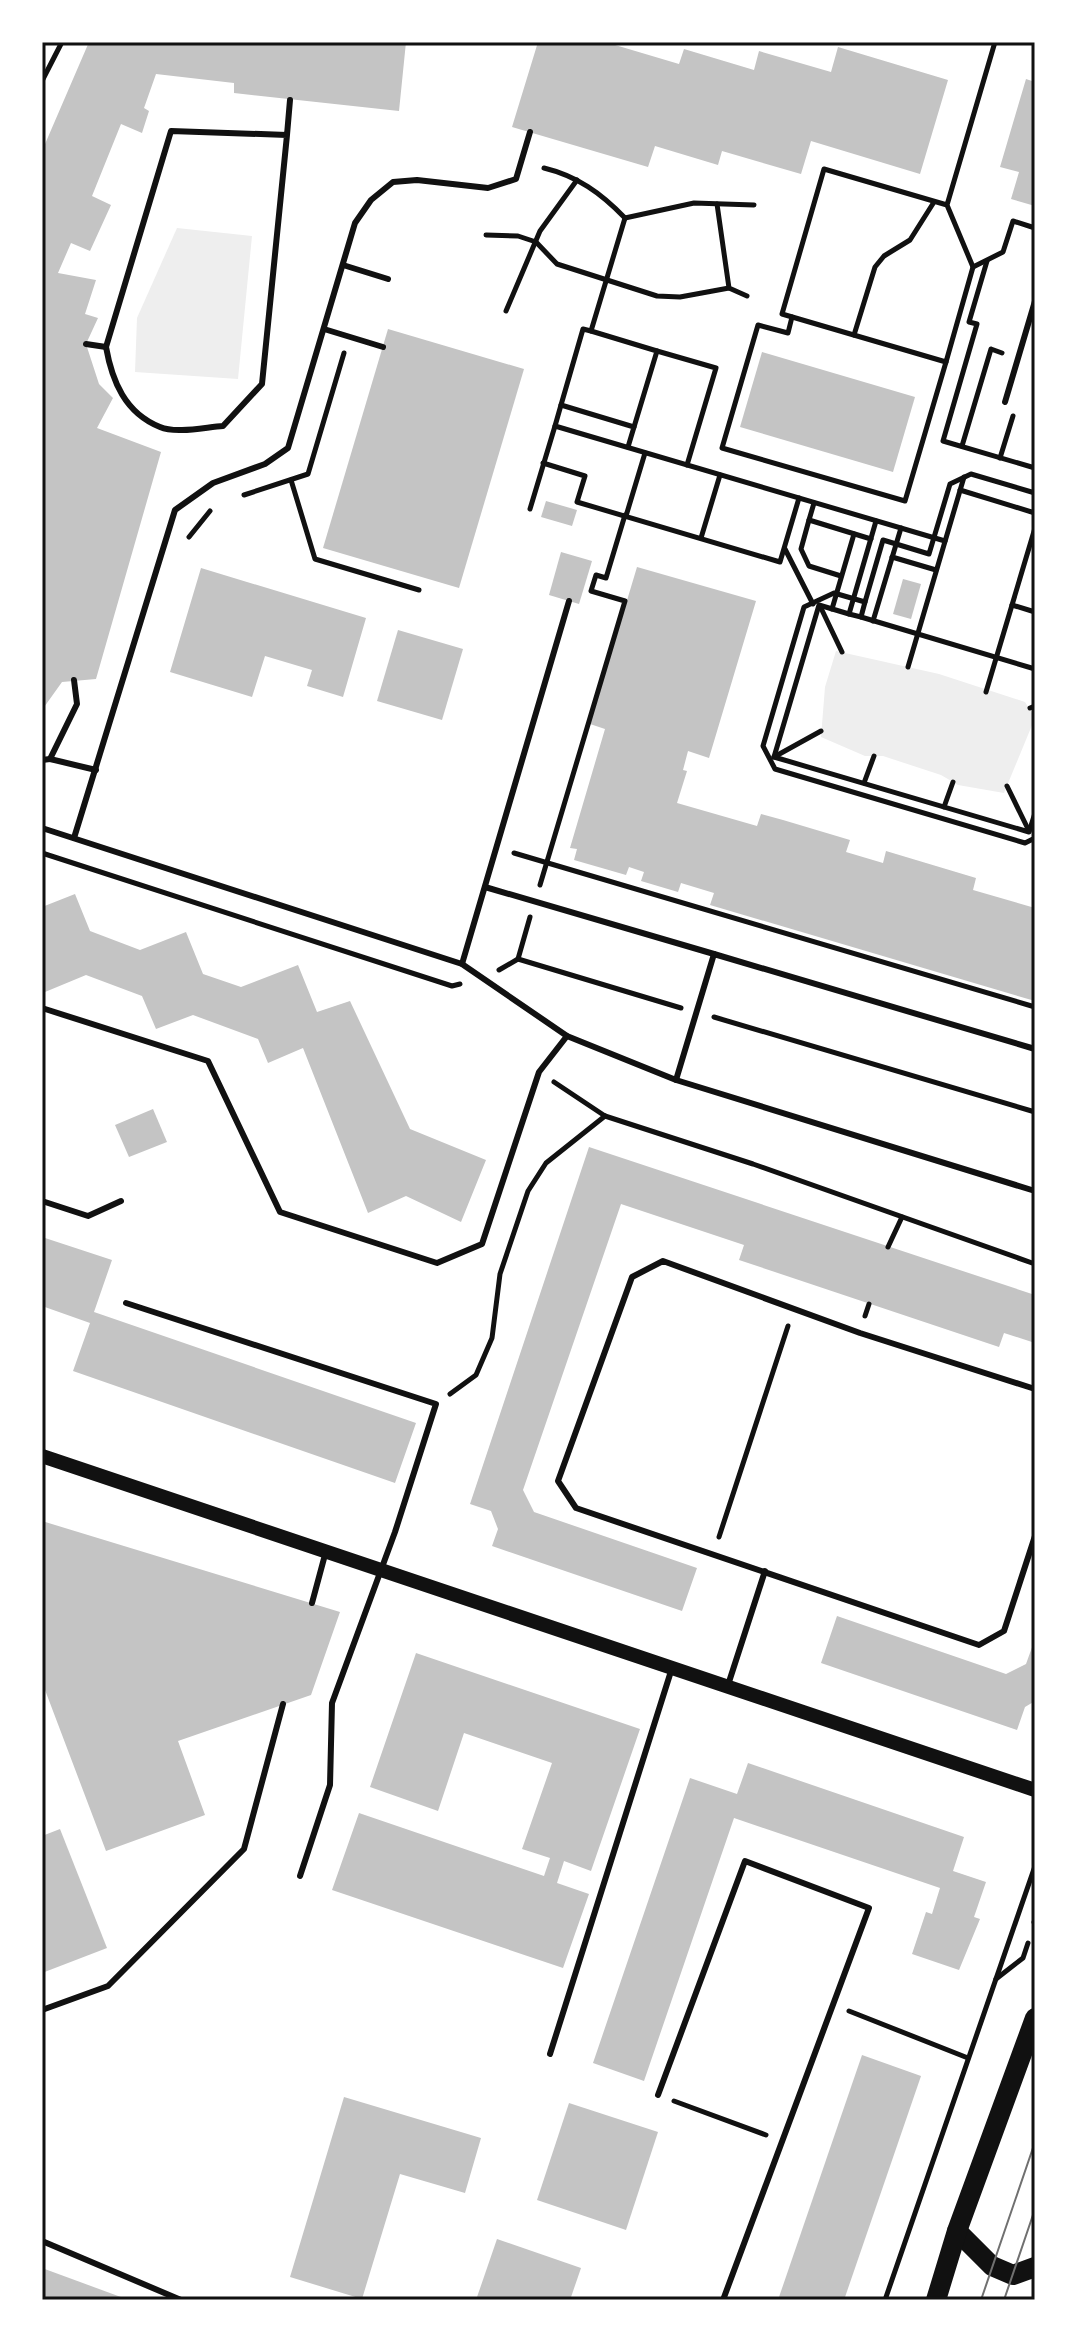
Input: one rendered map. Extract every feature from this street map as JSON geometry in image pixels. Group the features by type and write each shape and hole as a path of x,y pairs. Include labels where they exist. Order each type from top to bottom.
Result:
{"main road":[{"path":"936,2300 957,2231 1035,2018"},
{"path":"957,2231 992,2266 1013,2275 1035,2267"}],"street":[{"path":"42,1456 1035,1790"}],"lane":[{"path":"287,135 171,131 106,347 112,379 134,410 162,429 223,426 262,384 287,135 290,100"},
{"path":"74,838 175,510 213,483 265,464 288,448 355,223 371,200 393,182 417,180 488,188 516,179 530,132"},
{"path":"343,265 388,279"},
{"path":"1005,402 1035,301"},
{"path":"324,329 383,347"},
{"path":"86,344 106,347"},
{"path":"462,964 569,601"},
{"path":"74,680 77,704 46,760 96,770"},
{"path":"42,828 462,964 567,1036 676,1080 1035,1191"},
{"path":"485,887 1035,1049"},
{"path":"676,1080 714,954"},
{"path":"42,1008 208,1061 280,1212 437,1263 482,1244 539,1072 567,1036"},
{"path":"42,1201 88,1216 121,1201"},
{"path":"1035,1389 793,1309 663,1261 632,1277 558,1481 576,1508 979,1645 1004,1631 1035,1536"},
{"path":"126,1303 436,1404 332,1703 330,1785 300,1876"},
{"path":"312,1603 326,1551"},
{"path":"728,1685 765,1571"},
{"path":"550,2054 673,1667"},
{"path":"42,2010 108,1986 244,1849 283,1704"},
{"path":"658,2095 745,1861 869,1908 723,2300"},
{"path":"42,2241 181,2300"}],"path":[{"path":"42,81 62,42"},
{"path":"792,317 788,333 758,325 722,448 905,501 973,267 947,205 995,42"},
{"path":"544,168 600,192 625,218"},
{"path":"946,362 782,314 824,169 947,205"},
{"path":"506,311 550,213 577,180"},
{"path":"854,335 875,267 884,256 910,240 934,202"},
{"path":"625,218 694,203 754,205"},
{"path":"717,204 729,288"},
{"path":"591,331 625,218"},
{"path":"973,267 1003,252 1013,221 1035,228"},
{"path":"486,235 518,236 536,242 557,264 657,296 680,297 729,288 747,296"},
{"path":"987,261 969,322 977,324 943,441 1035,468"},
{"path":"530,509 583,329 716,368 687,465"},
{"path":"234,498 308,474 349,336"},
{"path":"628,447 657,351"},
{"path":"561,405 634,427"},
{"path":"555,426 945,541"},
{"path":"621,613 625,601 591,591 596,575 606,578 645,453"},
{"path":"543,463 585,476 577,502 780,562 799,498"},
{"path":"861,617 883,540 929,554 950,484 971,474 1035,493"},
{"path":"701,538 720,475"},
{"path":"908,667 964,477"},
{"path":"291,480 315,559 419,590"},
{"path":"960,490 1035,513"},
{"path":"182,548 196,524 219,503"},
{"path":"814,503 801,549 809,566 841,576"},
{"path":"809,520 871,539"},
{"path":"849,614 876,521"},
{"path":"873,621 901,528"},
{"path":"986,692 1035,528"},
{"path":"832,609 854,534"},
{"path":"784,548 842,652"},
{"path":"892,557 936,570"},
{"path":"793,564 805,558"},
{"path":"774,757 816,607 836,594 865,602"},
{"path":"1012,605 1035,612"},
{"path":"1035,669 832,609 804,607 763,746 775,769 1025,843 1035,838"},
{"path":"774,757 821,731"},
{"path":"864,783 874,756"},
{"path":"774,757 1029,832"},
{"path":"944,807 953,782"},
{"path":"1007,786 1029,832"},
{"path":"1029,832 1035,813"},
{"path":"496,847 1035,1007"},
{"path":"42,853 452,986"},
{"path":"539,1072 605,1116 1035,1264"},
{"path":"436,1404 476,1375 482,1363 492,1338 500,1274 528,1191 546,1163 605,1116"},
{"path":"888,1247 902,1217"},
{"path":"713,1554 793,1309"},
{"path":"885,2300 1035,1869"},
{"path":"995,1979 1023,1958 1028,1943"},
{"path":"833,2005 968,2058"},
{"path":"658,2095 782,2141"}],"shaded area":[{"path":"177,228 252,236 238,379 135,372 137,318"},
{"path":"836,651 939,674 1025,702 1035,718 1004,793 958,785 941,775 883,756 865,756 821,737 825,687"}],"building":[{"path":"89,42 406,42 399,111 234,93 234,83 156,74 144,108 149,111 142,133 121,124 92,196 111,205 90,251 71,243 58,273 96,280 85,314 98,318 86,344 99,384 113,398 97,428 161,452 96,679 62,682 42,710 42,151"},
{"path":"538,42 605,42 679,64 684,49 754,70 759,51 831,72 838,47 948,80 920,174 811,141 801,174 722,151 718,165 655,146 648,167 512,127"},
{"path":"1026,79 1035,82 1035,206 1011,199 1019,172 1000,167"},
{"path":"388,329 524,369 459,588 323,548"},
{"path":"762,352 915,397 893,472 740,427"},
{"path":"546,501 577,510 572,526 541,517"},
{"path":"561,552 592,561 579,604 549,595"},
{"path":"637,567 756,601 709,758 688,751 683,770 687,771 677,803 757,826 761,814 783,820 850,840 846,852 883,863 886,851 976,878 973,890 1035,908 1035,1001 710,905 714,893 681,883 678,892 641,881 644,872 629,867 626,875 574,860 577,849 570,848 605,729 590,724"},
{"path":"201,568 366,618 343,697 307,686 312,670 265,656 252,697 170,672"},
{"path":"903,579 921,584 911,619 893,614"},
{"path":"398,630 463,649 442,720 377,701"},
{"path":"75,894 90,931 140,950 186,932 203,974 241,987 298,965 317,1012 350,1001 410,1129 486,1160 461,1222 406,1196 368,1213 303,1048 268,1063 258,1039 193,1015 156,1029 142,996 86,975 45,992 42,907"},
{"path":"153,1109 167,1142 129,1157 115,1125"},
{"path":"589,1147 1035,1295 1035,1343 1004,1333 999,1347 739,1260 744,1245 621,1204 523,1490 534,1512 697,1568 682,1611 492,1546 498,1529 491,1511 470,1504"},
{"path":"42,1237 112,1260 94,1312 416,1423 395,1483 73,1371 90,1323 42,1306"},
{"path":"42,1521 340,1612 311,1695 178,1741 205,1815 106,1851 42,1682"},
{"path":"837,1616 1006,1674 1026,1664 1035,1639 1035,1701 1025,1707 1017,1730 821,1663"},
{"path":"416,1653 640,1729 591,1871 564,1861 557,1883 589,1894 563,1968 332,1890 359,1813 544,1876 550,1858 522,1849 552,1763 464,1733 438,1811 370,1787"},
{"path":"748,1763 964,1837 953,1871 986,1882 974,1917 980,1919 959,1970 912,1954 926,1912 932,1914 940,1888 734,1818 644,2081 593,2063 690,1778 737,1794"},
{"path":"60,1829 107,1948 42,1973 42,1836"},
{"path":"862,2055 921,2076 844,2300 778,2300"},
{"path":"344,2097 481,2138 465,2193 400,2174 362,2299 290,2277"},
{"path":"569,2103 658,2132 626,2230 537,2200"},
{"path":"497,2239 581,2268 570,2300 476,2300"},
{"path":"42,2268 129,2300 42,2300"}],"tram line":[{"path":"981,2300 1035,2142"},
{"path":"1004,2300 1035,2209"}]}
